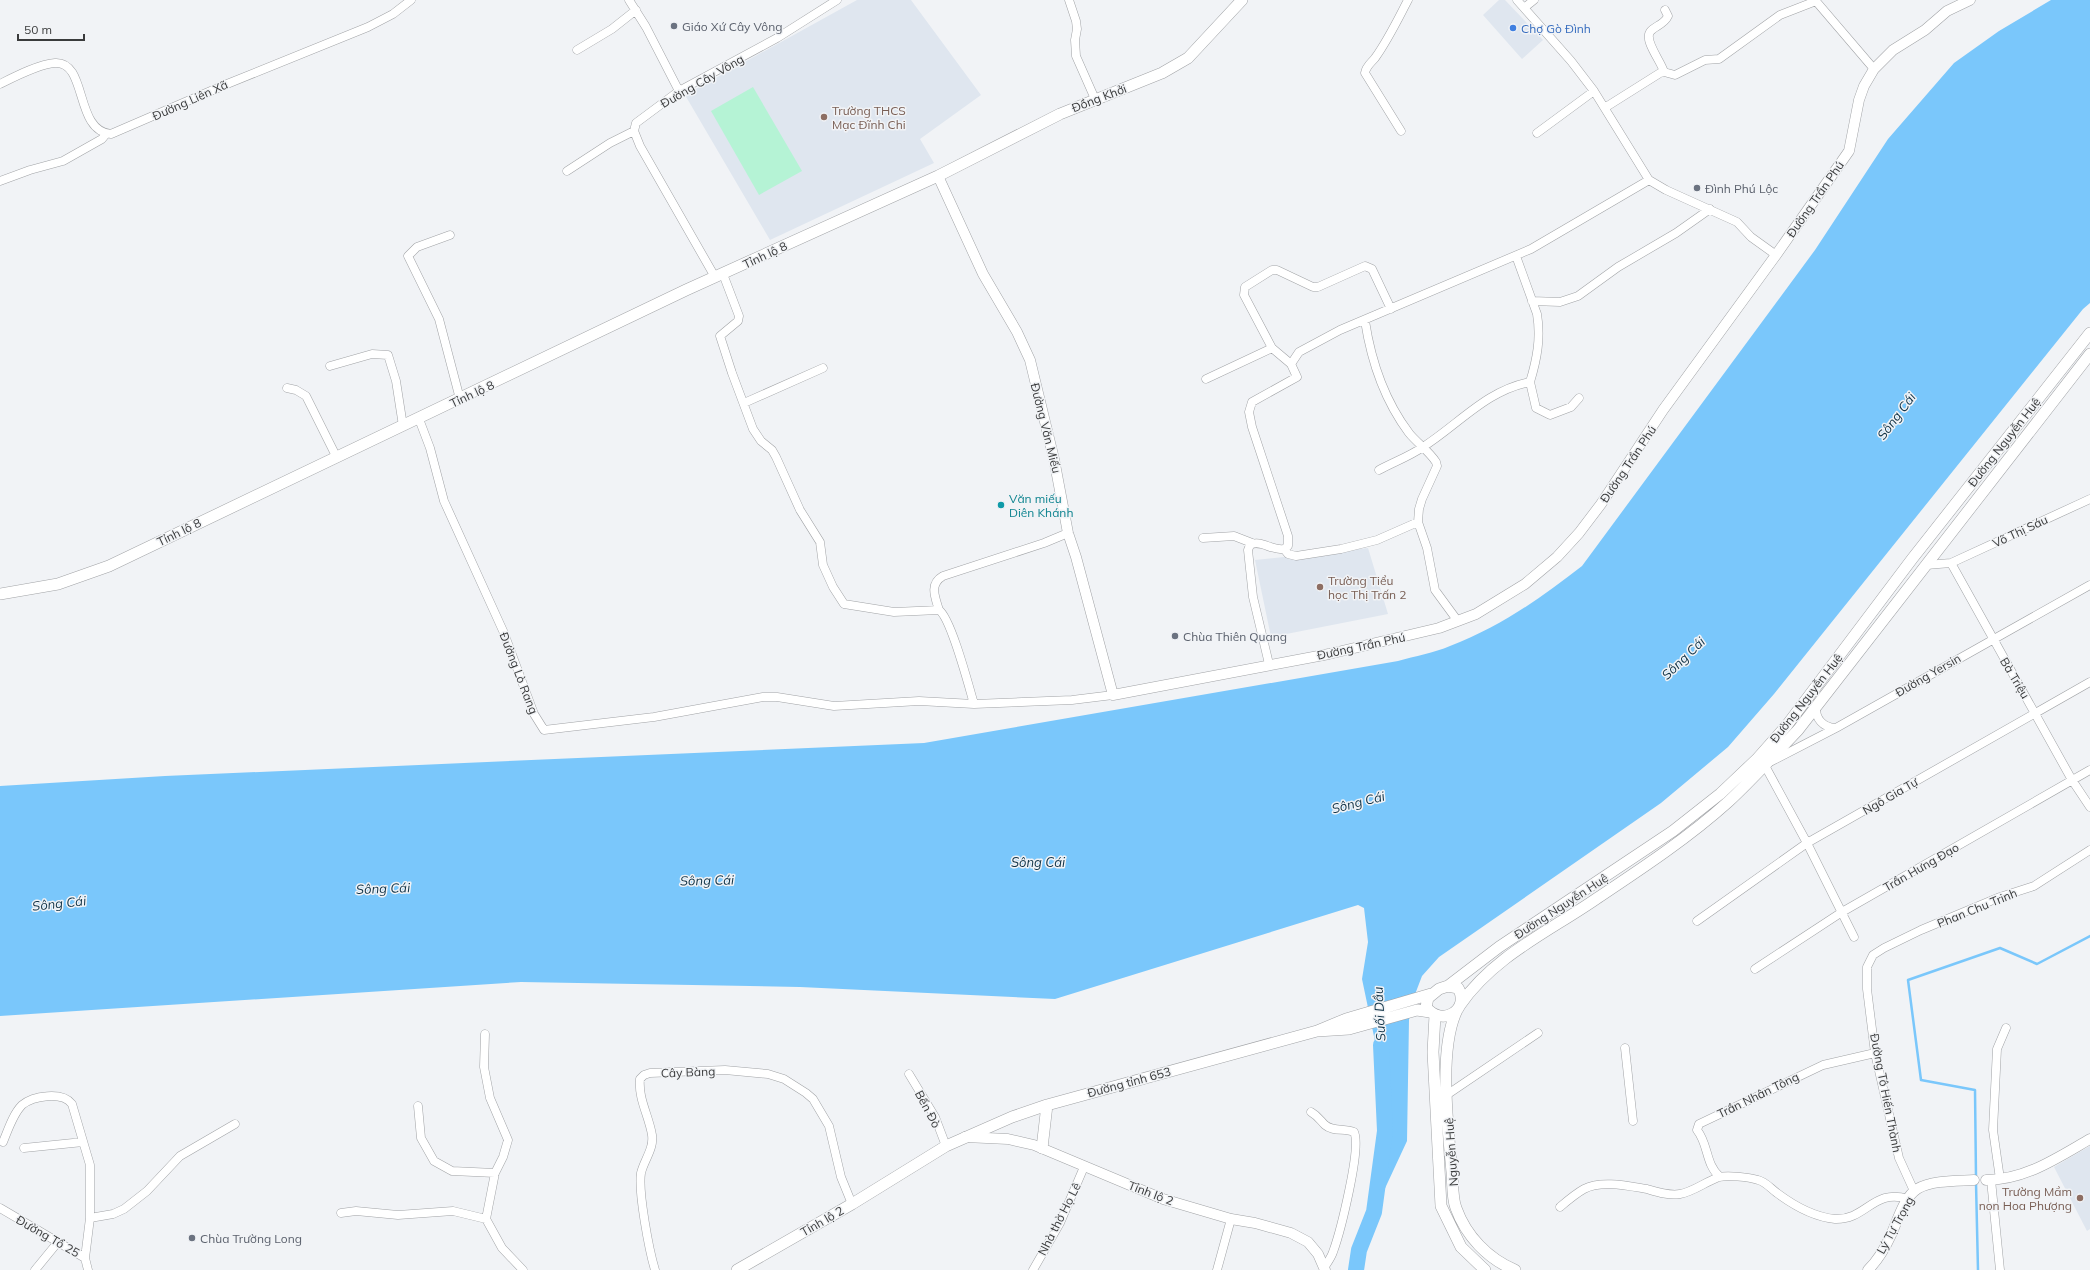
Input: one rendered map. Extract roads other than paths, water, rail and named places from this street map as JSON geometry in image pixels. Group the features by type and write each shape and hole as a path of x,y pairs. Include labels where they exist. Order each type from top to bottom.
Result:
{"main road":[{"name":"Đồng Khởi","path":"938,176 1060,114 1094,99 1144,82 1178,65 1201,46 1242,0"},
{"name":"Tỉnh lộ 8","path":"0,594 58,584 95,571 337,458 719,276 938,176"},
{"name":"Đường Nguyễn Huệ","path":"1459,1008 1488,972 1507,957 1595,900 1705,821 1733,797 1762,761 1912,559 2090,333"},
{"name":"Đường Nguyễn Huệ","path":"1448,986 1500,947 1650,848 1762,761 1798,730 2090,354"},
{"path":"1912,559 1926,565"},
{"path":"1588,888 1595,900"},
{"path":"1448,986 1458,988 1461,992 1459,1008 1446,1016 1432,1013 1426,1002 1431,994 1439,988 1448,986"},
{"name":"Đường tỉnh 653","path":"946,1146 964,1137 1047,1105 1410,1006 1431,994"},
{"name":"Đường tỉnh 653","path":"1410,1006 1432,1013"},
{"name":"Nguyễn Huệ","path":"1459,1008 1449,1035 1446,1060 1450,1149 1456,1208 1474,1241 1491,1256 1515,1270"},
{"name":"Nguyễn Huệ","path":"1432,1013 1437,1150 1441,1206 1461,1247 1485,1270"},
{"path":"1042,1148 1047,1105"},
{"name":"Tỉnh lộ 2","path":"737,1270 852,1204 946,1146"}],"street":[{"name":"Đường Liên Xã","path":"106,134 118,132 220,87 368,27 394,14 411,0"},
{"path":"629,0 636,10 679,91"},
{"name":"Đường Cây Vông","path":"634,131 638,120 679,91 777,38 837,0"},
{"path":"1069,0 1076,21 1076,56 1094,99"},
{"path":"1401,131 1365,73 1366,68 1375,58 1393,29 1408,0"},
{"path":"1517,0 1571,61 1606,107 1649,180 1682,198 1737,222 1751,237 1776,255"},
{"path":"1524,8 1534,0"},
{"path":"1606,107 1664,72 1675,75 1705,60 1719,59 1780,14 1815,0 1874,69"},
{"name":"Đường Trần Phú","path":"1113,695 1269,664 1330,654 1439,628 1476,614 1525,584 1557,557 1579,533 1601,504 1663,410 1776,255 1849,150 1859,100 1864,86 1874,69 1893,50 1925,30 1947,11 1964,1"},
{"path":"577,50 612,29 636,10"},
{"path":"1664,72 1662,63 1648,42 1648,37 1650,31 1666,20 1668,16 1665,10"},
{"path":"0,84 47,65 56,63 62,64 72,73 77,82 82,101 91,121 98,130 106,134 102,139 63,161 30,170 0,181"},
{"path":"1537,133 1594,91"},
{"path":"567,171 610,143 634,131 640,146 719,276 739,319 723,334 720,341 757,435 776,457 800,510 818,537 823,564 833,587 844,604 894,612 938,610 942,612 949,626 974,704 1072,700 1113,695"},
{"name":"Đường Văn Miếu","path":"938,176 984,274 1030,360 1054,459 1068,534 1076,557 1113,695"},
{"path":"1291,364 1299,352 1340,330 1365,321 1516,256 1547,241 1649,180"},
{"path":"1532,301 1567,301 1578,296 1618,267 1676,233 1710,209"},
{"path":"450,235 417,247 408,256 439,319 460,399"},
{"path":"1516,256 1538,314 1538,358 1530,382 1536,408 1550,415 1571,407 1579,398"},
{"path":"1284,549 1288,546 1288,536 1258,447 1249,412 1252,402 1295,380 1297,374 1291,364 1272,348 1244,291 1250,282 1272,270 1277,270 1313,287 1318,287 1361,266 1372,269 1391,309"},
{"path":"1365,321 1368,338 1386,395 1409,432 1433,457 1437,466 1418,509 1418,522 1427,548 1435,590 1457,620"},
{"path":"1206,379 1272,348"},
{"path":"330,366 372,354 388,355 396,381 402,426"},
{"path":"744,403 823,368"},
{"path":"1379,470 1423,448 1487,399 1507,389 1530,382"},
{"path":"287,388 296,390 306,396 337,458"},
{"name":"Đường Lò Rang","path":"419,419 430,448 444,501 507,640 534,714 544,730 654,717 748,699 777,697 834,706 919,701 974,704"},
{"name":"Võ Thị Sáu","path":"1951,563 2090,499"},
{"path":"1203,538 1234,536 1252,543 1284,549 1288,554 1296,556 1341,549 1377,540 1418,522"},
{"path":"938,610 934,586 936,580 943,576 1068,534"},
{"path":"1252,543 1248,550 1253,597 1269,664"},
{"path":"1926,565 1951,563"},
{"name":"Bà Triệu","path":"1951,563 1992,639 2036,713 2072,780 2090,808"},
{"name":"Đường Yersin","path":"1762,761 1836,728 2090,585"},
{"name":"Ngô Gia Tự","path":"1697,921 1807,843 2090,682"},
{"path":"1816,706 1815,713 1823,724 1827,727 1836,728"},
{"path":"1762,761 1807,843 1854,937"},
{"name":"Trần Hưng Đạo","path":"1755,969 1842,912 2090,770"},
{"name":"Phan Chu Trinh","path":"1867,967 1873,955 1884,948 1972,908 2034,886 2090,850"},
{"name":"Đường Tô Hiến Thành","path":"1867,967 1867,989 1875,1053 1899,1158 1911,1195"},
{"path":"2000,1270 1992,1180 1997,1049 2006,1028"},
{"path":"1448,1094 1538,1033"},
{"path":"485,1034 484,1067 490,1098 508,1140 504,1157 495,1173 486,1219 502,1248 523,1270"},
{"path":"1625,1048 1633,1121"},
{"name":"Trần Nhân Tông","path":"1720,1177 1710,1165 1706,1143 1698,1130 1699,1124 1823,1064 1875,1053"},
{"name":"Cây Bàng","path":"655,1270 641,1191 641,1173 652,1146 652,1136 640,1094 640,1079 644,1075 650,1073 725,1070 768,1074 784,1079 810,1096 822,1113 829,1126 841,1177 852,1204"},
{"name":"Bến Đò","path":"909,1074 935,1117 946,1146"},
{"path":"3,1142 9,1125 21,1106 31,1101 57,1095 66,1097 72,1104 90,1165 90,1218 85,1258"},
{"path":"418,1106 421,1138 434,1161 452,1171 495,1173"},
{"path":"1311,1112 1319,1117 1325,1125 1338,1130 1354,1132 1356,1136 1347,1198 1333,1252 1325,1269"},
{"path":"90,1218 113,1214 124,1209 147,1190 180,1156 235,1124"},
{"name":"Tỉnh lộ 2","path":"964,1137 1008,1139 1042,1148 1163,1199 1231,1219 1255,1223 1298,1237 1308,1242 1318,1254 1325,1269"},
{"path":"1992,1180 2024,1174 2042,1167 2090,1139"},
{"path":"24,1148 83,1142"},
{"path":"1437,1150 1450,1149"},
{"name":"Nhà thờ Họ Lê","path":"1036,1268 1060,1223 1084,1167"},
{"path":"1560,1207 1575,1195 1590,1186 1617,1185 1675,1194 1688,1191 1720,1177 1744,1177 1758,1180 1769,1185 1784,1198 1806,1210 1835,1218 1854,1216 1879,1200 1889,1196 1911,1195"},
{"name":"Lý Tự Trọng","path":"1868,1270 1890,1238 1911,1195 1924,1186 1952,1181 1974,1180"},
{"name":"Đường Tổ 25","path":"0,1208 85,1258 88,1270"},
{"path":"341,1213 356,1211 398,1215 453,1211 486,1219"},
{"path":"1217,1270 1231,1219"},
{"path":"35,1270 58,1242"}],"water":[{"name":"Sông Cái","path":"2051,0 2090,0 2090,303 2083,309 1774,694 1728,747 1661,803 1439,957 1422,976 1414,997 1409,1020 1407,1141 1374,1212 1387,1136 1390,1078 1380,1065 1362,979 1368,942 1364,908 1358,905 1055,999 800,987 521,982 0,1016 0,786 165,776 924,743 1398,661 1431,653 1487,630 1535,601 1582,566 1815,250 1888,139 1954,63 1999,31"}],"waterway":[{"path":"1976,1178 1975,1090 1921,1080 1908,980 2000,948 2037,964 2090,936"},
{"name":"Suối Dầu","path":"1356,1270 1359,1250 1374,1212 1385,1131 1381,1045"},
{"path":"1976,1183 1978,1270"}],"place":[{"name":"Giáo Xứ Cây Vông","path":"674,26"},
{"name":"Chợ Gò Đình","path":"1513,28"},
{"name":"Trường THCS Mạc Đĩnh Chi","path":"824,117"},
{"name":"Đình Phú Lộc","path":"1697,188"},
{"name":"Văn miếu Diên Khánh","path":"1001,505"},
{"name":"Trường Tiểu học Thị Trấn 2","path":"1320,587"},
{"name":"Chùa Thiên Quang","path":"1175,636"},
{"name":"Trường Mầm non Hoa Phượng","path":"2080,1198"},
{"name":"Chùa Trường Long","path":"192,1238"}]}
